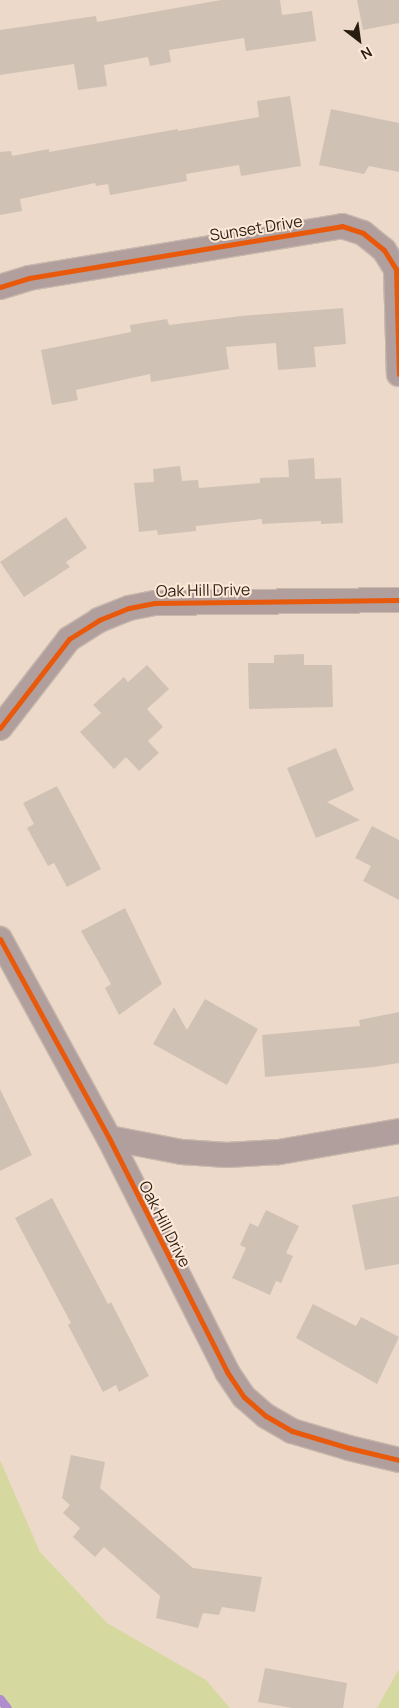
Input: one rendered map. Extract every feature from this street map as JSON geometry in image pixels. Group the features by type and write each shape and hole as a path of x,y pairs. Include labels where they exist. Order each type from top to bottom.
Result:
{"street":[{"name":"Sunset Drive","path":"0,287 29,278 342,226 363,233 384,250 396,269 399,374"},
{"name":"Oak Hill Drive","path":"0,728 69,639 99,620 129,608 155,603 399,600"},
{"name":"Oak Hill Drive","path":"0,939 109,1138 227,1372 244,1397 266,1416 292,1431 399,1460"},
{"path":"109,1138 182,1152 228,1155 279,1152 399,1132"}],"green space":[{"path":"0,1460 40,1552 107,1623 206,1680 230,1708 0,1708"},
{"path":"399,1669 399,1708 377,1708"}],"building":[{"path":"221,0 280,0 282,15 312,11 316,41 246,51 244,38 169,50 171,62 150,66 148,57 104,65 107,86 78,90 74,64 0,75 0,30 96,16 97,22"},
{"path":"357,0 399,0 399,23 363,30"},
{"path":"290,96 301,166 241,176 239,165 186,174 187,181 110,195 108,184 96,186 95,183 20,199 22,211 0,215 0,152 11,151 12,156 49,149 49,152 259,117 257,101"},
{"path":"331,109 399,123 399,172 369,166 364,174 319,165"},
{"path":"343,308 346,344 314,347 316,367 278,370 276,343 226,347 229,369 151,382 150,374 76,390 78,400 52,405 41,350 131,332 130,325 167,319 169,325 241,316"},
{"path":"314,458 315,479 341,478 343,523 321,524 321,521 262,524 262,519 196,526 196,531 158,535 157,530 139,532 134,483 154,482 153,469 180,466 182,481 198,480 199,488 260,483 260,478 289,477 288,460"},
{"path":"66,517 87,548 66,562 70,567 24,597 0,562"},
{"path":"304,654 304,665 332,665 333,707 249,709 248,663 274,663 274,655"},
{"path":"147,665 169,689 147,709 163,727 148,741 159,753 139,771 126,757 114,769 80,732 101,713 93,705 124,677 128,682"},
{"path":"336,748 354,790 327,802 360,820 316,838 287,768"},
{"path":"57,786 101,869 67,887 54,863 48,866 27,828 34,824 23,803"},
{"path":"372,826 399,840 399,900 363,881 371,866 355,858"},
{"path":"125,908 162,984 119,1015 105,988 111,984 81,931"},
{"path":"205,999 258,1029 227,1085 153,1044 174,1007 187,1030"},
{"path":"399,1012 399,1063 265,1077 262,1035 360,1026 359,1020"},
{"path":"0,1089 32,1155 0,1171"},
{"path":"399,1196 399,1264 365,1270 352,1205"},
{"path":"52,1198 108,1304 111,1302 149,1376 119,1392 116,1385 103,1392 68,1325 71,1323 15,1218"},
{"path":"266,1210 299,1226 286,1253 293,1256 281,1283 276,1281 270,1295 232,1278 246,1248 240,1245 250,1223 258,1227"},
{"path":"313,1304 356,1326 361,1317 399,1337 377,1384 296,1338"},
{"path":"71,1455 105,1462 100,1488 193,1568 262,1577 255,1612 222,1607 219,1615 203,1613 198,1628 156,1618 160,1596 104,1547 95,1557 73,1537 80,1528 63,1513 70,1505 62,1498"},
{"path":"265,1668 347,1683 343,1708 292,1708 258,1702"}],"waterway":[{"path":"0,1699 7,1708"}],"cycle path":[{"path":"0,287 29,278 342,226 363,233 384,250 396,269 399,374"},
{"path":"0,728 69,639 99,620 129,608 155,603 399,600"},
{"path":"0,939 109,1138 227,1372 244,1397 266,1416 292,1431 399,1460"}]}
